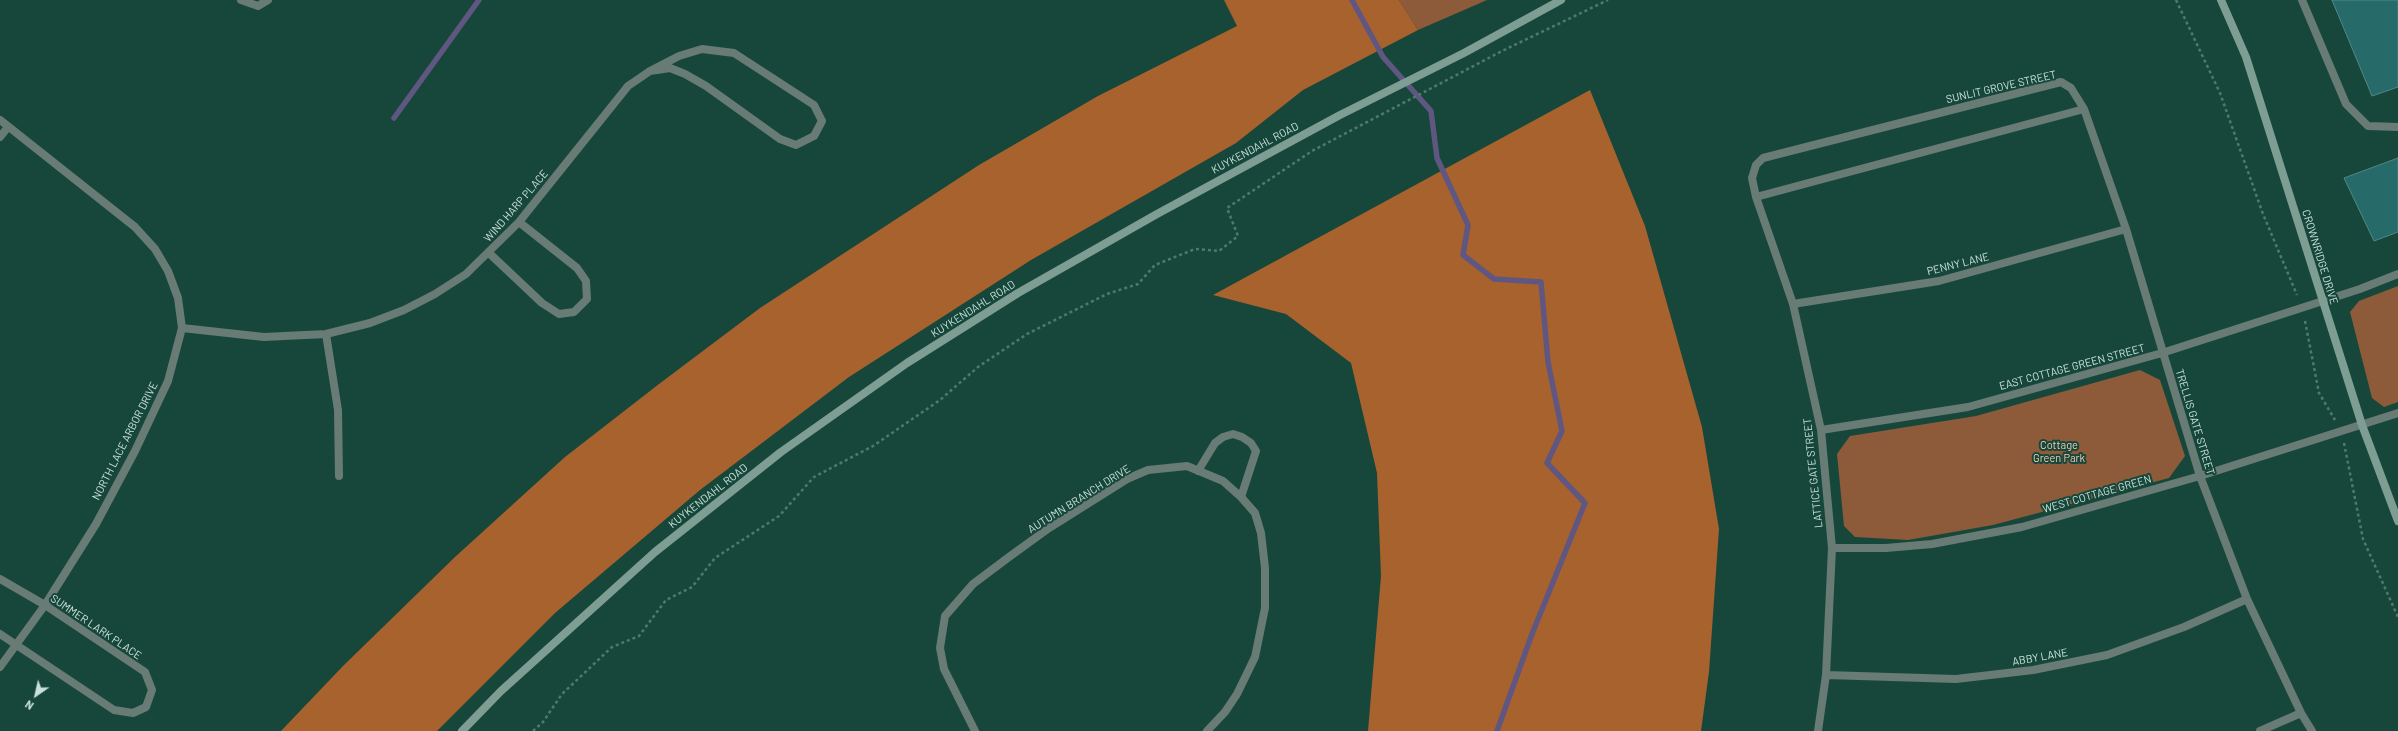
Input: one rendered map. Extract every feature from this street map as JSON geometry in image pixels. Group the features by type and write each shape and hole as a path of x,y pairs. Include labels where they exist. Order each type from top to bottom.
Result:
{"main road":[{"name":"KUYKENDAHL ROAD","path":"462,731 501,691 655,552 781,452 901,368 1024,290 1157,214 1340,115 1464,53 1561,0"},
{"name":"CROWNRIDGE DRIVE","path":"2221,0 2246,56 2362,425 2398,521"}],"street":[{"path":"241,0 258,6 268,0"},
{"path":"2302,0 2346,104 2368,126 2398,127"},
{"name":"WIND HARP PLACE","path":"182,328 264,337 326,334 370,323 404,310 466,274 489,253 519,222 628,86 650,71 679,56 702,49 734,53 814,105 822,121 814,136 796,145 780,139 706,86 685,74 670,68 650,71"},
{"name":"SUNLIT GROVE STREET","path":"1756,197 1752,178 1756,165 1762,158 2061,82 2071,88 2084,108"},
{"path":"1756,197 2084,108"},
{"name":"TRELLIS GATE STREET","path":"2084,108 2126,229 2200,476 2248,599 2301,713 2312,731"},
{"name":"NORTH LACE ARBOR DRIVE","path":"0,120 135,227 155,249 168,271 178,298 182,328 168,381 135,451 96,524 45,605 0,667"},
{"path":"0,137 8,127"},
{"name":"LATTICE GATE STREET","path":"1756,197 1793,304 1821,430 1832,548 1826,675 1818,731"},
{"path":"489,253 542,303 559,314 574,312 587,299 586,281 576,268 519,222"},
{"name":"PENNY LANE","path":"1793,304 1939,281 2126,229"},
{"name":"EAST COTTAGE GREEN STREET","path":"1821,430 1968,407 2162,353 2360,290 2398,274"},
{"path":"326,334 338,410 339,476"},
{"name":"WEST COTTAGE GREEN","path":"1832,548 1886,548 1932,544 1976,537 2022,527 2200,476 2398,413"},
{"path":"1198,471 1215,443 1223,437 1233,434 1242,437 1251,443 1256,450 1241,497"},
{"name":"AUTUMN BRANCH DRIVE","path":"975,731 944,669 940,648 945,616 973,584 1050,528 1127,479 1148,470 1187,466 1223,481 1241,497 1255,513 1261,533 1265,608 1255,657 1240,688 1225,712 1207,731"},
{"name":"SUMMER LARK PLACE","path":"0,579 45,605 145,672 152,690 146,707 133,713 114,710 16,643 0,634"},
{"name":"ABBY LANE","path":"1826,675 1956,679 2033,670 2114,652 2184,627 2248,599"},
{"path":"2260,731 2301,713"}],"path":[{"path":"533,731 543,722 562,694 612,648 639,636 666,600 692,588 715,558 779,516 814,477 873,446 940,400 978,367 1027,334 1107,294 1138,284 1154,265 1195,249 1219,250 1238,236 1227,208 1312,151 1482,62 1608,0"}],"green space":[{"path":"1399,0 1487,0 1418,30"},
{"path":"2398,286 2398,402 2384,407 2372,398 2350,312 2359,301"},
{"name":"Cottage Green Park","path":"2140,370 2160,380 2185,456 2169,478 1993,525 1908,540 1855,537 1844,526 1837,454 1850,436 1976,416"}],"shaded area":[{"path":"1224,0 1399,0 1418,30 1303,90 1236,143 1031,260 849,377 700,490 555,613 437,731 281,731 343,666 455,557 565,457 659,384 760,308 979,165 1098,96 1237,26"},
{"path":"1590,90 1645,226 1702,427 1719,529 1709,672 1701,731 1368,731 1381,576 1377,473 1351,363 1286,314 1213,295"}],"building":[{"path":"2332,0 2398,0 2398,87 2372,96"},
{"path":"2398,158 2398,232 2374,241 2344,178"}],"waterway":[{"path":"394,118 479,0"},
{"path":"1352,0 1383,57 1431,111 1437,158 1468,225 1463,255 1494,279 1541,282 1548,362 1562,431 1547,463 1585,503 1532,634 1497,731"}]}
